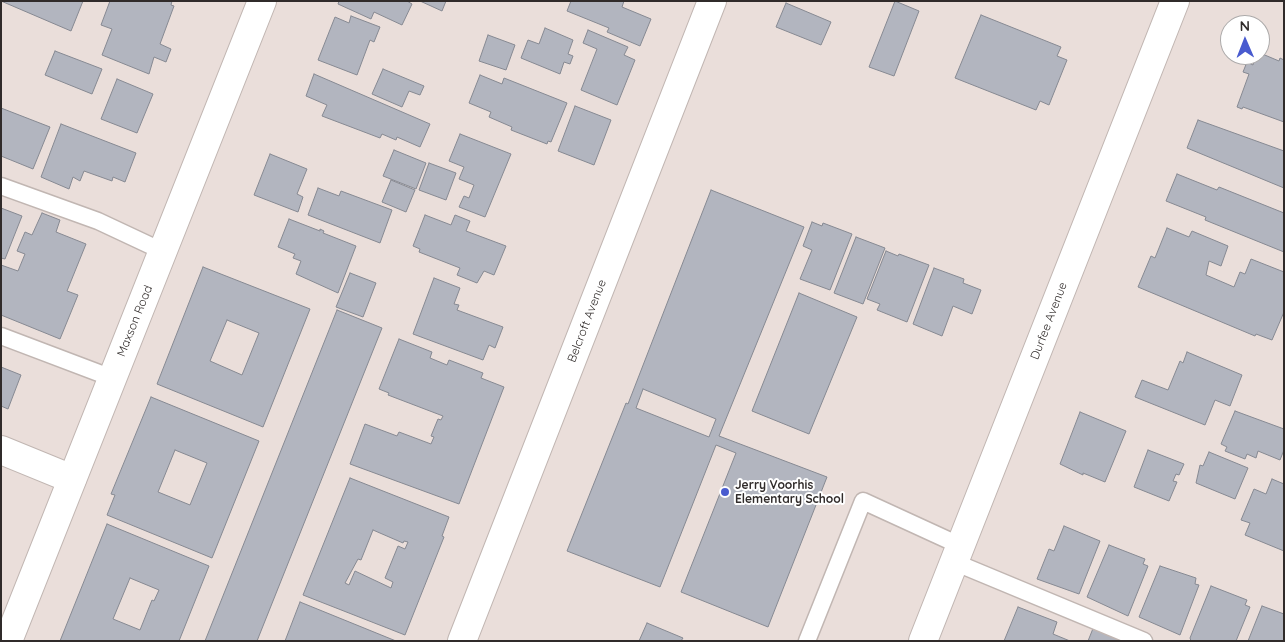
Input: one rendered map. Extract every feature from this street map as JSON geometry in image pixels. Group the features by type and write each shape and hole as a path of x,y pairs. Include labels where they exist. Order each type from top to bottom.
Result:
{"street":[{"name":"Maxson Road","path":"8,641 262,1"},
{"name":"Belcroft Avenue","path":"462,641 712,1"},
{"name":"Durfee Avenue","path":"923,641 1175,1"},
{"path":"1,450 72,479"}],"lane":[{"path":"1,186 98,221 162,251"},
{"path":"1,336 112,378"},
{"path":"807,641 863,501 957,554 1144,641"}],"building":[{"path":"1,1 83,1 71,31"},
{"path":"110,1 172,1 171,5 174,6 160,44 171,49 166,62 154,57 149,74 102,55 112,29 101,25"},
{"path":"339,1 407,1 412,4 402,25 374,12 371,19 338,4"},
{"path":"420,1 446,1 442,11"},
{"path":"571,1 624,1 622,7 651,19 640,46 607,32 609,28 567,11"},
{"path":"895,1 919,11 894,76 869,67"},
{"path":"786,3 831,22 821,45 776,27"},
{"path":"981,15 1061,47 1057,56 1067,60 1049,105 1040,101 1036,110 955,78"},
{"path":"351,16 380,27 374,42 370,40 357,75 318,60 335,17 349,23"},
{"path":"545,28 573,40 568,54 573,56 570,64 564,62 560,74 521,58 528,40 539,44"},
{"path":"588,30 628,47 624,55 635,60 617,105 581,90 597,49 583,43"},
{"path":"488,35 515,45 506,70 479,61"},
{"path":"55,51 102,69 92,94 45,75"},
{"path":"1270,57 1279,61 1280,58 1284,60 1284,122 1243,107 1242,109 1237,107 1249,74 1243,72 1246,65 1270,65"},
{"path":"383,69 424,86 420,95 409,91 402,107 372,94"},
{"path":"314,74 430,124 420,147 397,137 396,140 382,134 380,138 322,116 327,105 306,96"},
{"path":"480,75 502,84 504,78 567,103 551,142 548,141 547,144 511,130 512,127 489,117 491,112 469,103"},
{"path":"117,79 153,94 137,133 101,119"},
{"path":"575,106 611,120 594,165 558,151"},
{"path":"1,108 50,127 33,169 1,156"},
{"path":"1198,120 1284,151 1284,188 1187,148"},
{"path":"61,124 136,153 125,182 113,177 112,181 84,171 80,181 73,177 69,189 41,177"},
{"path":"460,134 511,154 485,217 459,207 464,196 469,198 474,185 459,179 464,167 449,161"},
{"path":"394,150 426,163 416,189 383,176"},
{"path":"270,154 307,169 297,194 303,197 298,212 254,195"},
{"path":"429,163 456,173 446,200 419,190"},
{"path":"1177,174 1217,190 1219,187 1284,213 1284,252 1205,220 1206,217 1166,201"},
{"path":"391,180 415,190 406,212 382,202"},
{"path":"318,188 339,196 341,191 392,210 380,243 308,215"},
{"path":"711,190 804,227 719,436 827,477 768,627 681,592 736,453 716,445 660,587 567,551 626,403 628,404","holes":["643,389 716,419 709,437 636,408"]},
{"path":"1,208 22,216 5,259 1,258"},
{"path":"42,213 60,220 56,232 86,244 67,291 78,295 60,339 1,315 1,265 18,271 25,254 17,251 25,232 32,235"},
{"path":"425,215 451,225 455,215 470,221 466,231 506,246 494,275 484,271 477,283 457,275 460,268 419,252 420,249 413,246"},
{"path":"289,219 320,231 320,229 324,231 323,233 356,246 338,293 296,274 301,261 293,258 295,254 278,247"},
{"path":"812,222 822,226 823,223 852,234 830,290 800,279 812,250 803,246"},
{"path":"1167,228 1189,237 1192,231 1228,246 1221,266 1209,261 1206,275 1234,287 1240,272 1245,274 1251,259 1284,272 1284,312 1272,340 1256,334 1255,336 1138,287 1151,256 1155,258"},
{"path":"856,237 885,248 863,304 834,293"},
{"path":"886,251 929,265 907,322 877,310 880,304 867,299"},
{"path":"203,267 310,309 263,427 157,384","holes":["227,320 259,333 242,375 210,361"]},
{"path":"934,268 964,279 963,283 981,290 972,314 953,306 942,336 913,324"},
{"path":"350,273 376,283 363,317 336,307"},
{"path":"434,278 460,288 454,304 459,305 457,310 503,327 495,348 489,345 483,360 413,334"},
{"path":"799,293 857,317 809,434 752,411"},
{"path":"337,310 382,328 257,641 205,641"},
{"path":"399,339 432,352 430,358 447,365 449,360 483,373 481,378 504,387 459,504 350,464 365,424 397,436 399,432 431,444 434,437 431,436 438,419 441,420 443,416 388,395 389,393 379,389"},
{"path":"1187,352 1242,375 1230,406 1215,400 1205,425 1135,397 1142,380 1168,390 1180,361 1183,363"},
{"path":"1,367 21,375 8,409 1,406"},
{"path":"151,397 259,441 212,558 107,515 115,495 111,494","holes":["175,450 207,463 190,505 158,492"]},
{"path":"1235,411 1284,429 1284,450 1280,460 1258,451 1256,458 1247,454 1245,459 1225,451 1227,447 1221,444"},
{"path":"1080,412 1126,431 1105,482 1083,473 1083,475 1060,464"},
{"path":"1148,450 1184,464 1179,475 1176,474 1173,481 1177,482 1169,501 1134,487"},
{"path":"1209,452 1248,468 1235,499 1196,483 1200,465 1203,466"},
{"path":"350,478 449,517 442,536 444,537 405,635 303,595","holes":["373,530 403,543 404,541 408,542 405,549 398,546 385,578 393,582 391,588 355,571 349,585 345,583 358,559 361,560"]},
{"path":"1272,479 1284,484 1284,551 1245,535 1250,523 1241,520 1254,489 1266,494"},
{"path":"107,524 209,566 179,641 60,641","holes":["130,578 159,590 154,601 152,600 140,630 113,619"]},
{"path":"1064,526 1100,541 1079,594 1037,579 1049,549 1054,551"},
{"path":"1109,545 1145,559 1143,564 1148,566 1128,616 1087,597"},
{"path":"1160,566 1196,578 1195,584 1199,585 1180,635 1139,617"},
{"path":"1211,586 1247,600 1245,605 1250,607 1236,641 1191,641 1190,638"},
{"path":"300,602 396,641 285,641"},
{"path":"1262,606 1284,614 1284,641 1248,641"},
{"path":"1018,607 1057,622 1053,634 1070,641 1004,641"},
{"path":"647,623 683,638 681,641 639,641"},
{"path":"1094,626 1131,641 1088,641"}],"place":[{"name":"Jerry Voorhis Elementary School","path":"725,492"}]}
